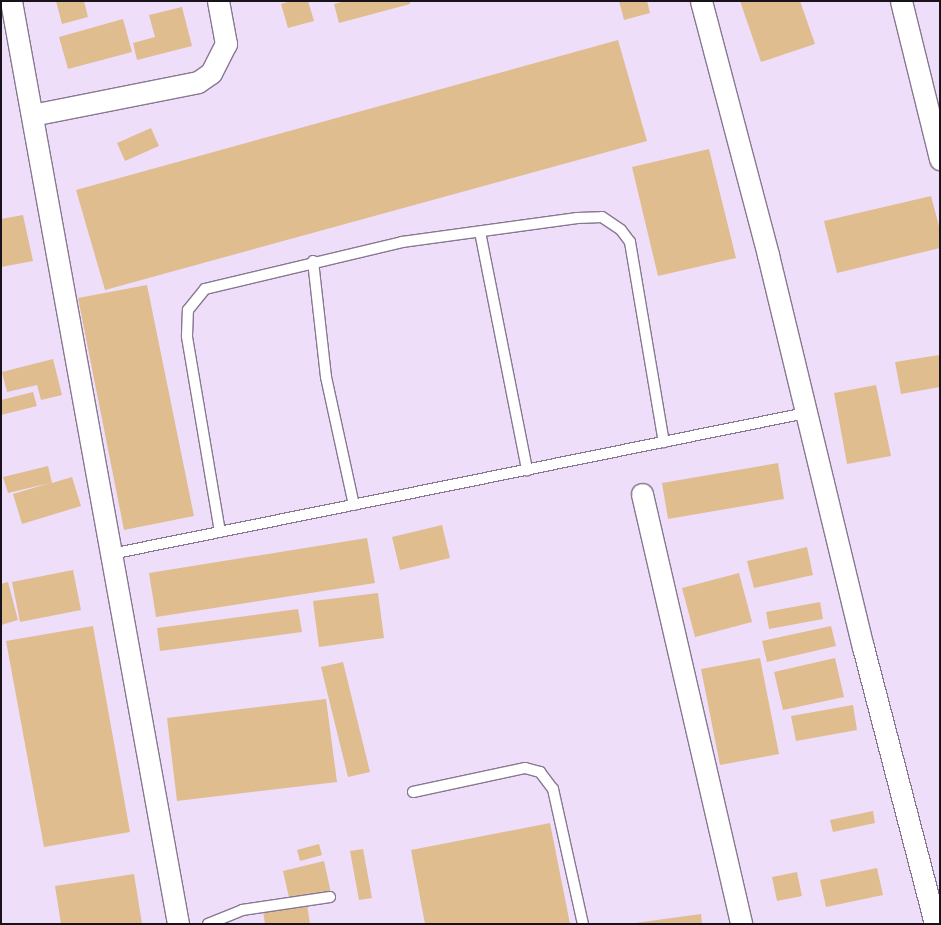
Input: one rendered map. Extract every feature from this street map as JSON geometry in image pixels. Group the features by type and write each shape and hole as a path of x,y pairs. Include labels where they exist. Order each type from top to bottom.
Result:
{"street":[{"path":"11,1 178,924"},
{"path":"32,115 198,82 211,73 226,44 218,1"},
{"path":"701,1 768,255 860,638 935,924"},
{"path":"901,1 940,160"},
{"path":"642,494 742,924"}],"lane":[{"path":"220,532 187,336 188,310 205,289 402,242 577,218 602,217 621,230 630,242 664,442"},
{"path":"480,232 527,470"},
{"path":"313,262 326,377 354,505"},
{"path":"111,554 806,413"},
{"path":"413,792 525,768 540,772 553,789 584,924"},
{"path":"208,924 242,910 330,897"}],"building":[{"path":"56,1 84,1 88,17 62,24"},
{"path":"291,1 308,1 314,21 288,28 281,4"},
{"path":"345,1 410,1 410,4 339,23 334,4"},
{"path":"619,1 647,1 650,13 624,20"},
{"path":"740,1 800,1 815,44 761,62"},
{"path":"182,7 192,46 137,60 133,43 155,37 149,15"},
{"path":"123,19 132,52 68,69 59,37"},
{"path":"618,40 647,141 105,290 76,190"},
{"path":"151,128 159,146 125,161 117,143"},
{"path":"709,149 736,258 658,276 632,167"},
{"path":"931,196 940,230 940,248 837,273 824,221"},
{"path":"23,215 33,261 1,267 1,219"},
{"path":"147,285 194,516 124,530 78,298"},
{"path":"939,355 940,387 901,394 895,362"},
{"path":"53,359 62,395 41,400 37,385 7,392 2,372"},
{"path":"876,385 891,456 847,464 834,393"},
{"path":"33,392 37,406 1,415 1,400"},
{"path":"778,463 784,499 668,519 662,483"},
{"path":"48,466 52,483 72,477 81,506 22,524 13,494 50,483 8,493 3,477"},
{"path":"442,525 450,558 400,570 392,537"},
{"path":"367,538 375,583 156,617 149,573"},
{"path":"807,547 813,575 754,588 747,561"},
{"path":"73,570 81,610 20,622 12,582"},
{"path":"739,573 752,622 695,637 682,588"},
{"path":"8,582 18,620 1,625 1,584"},
{"path":"378,593 384,638 319,647 313,601"},
{"path":"820,602 823,619 769,629 766,612"},
{"path":"298,609 302,632 160,651 157,628"},
{"path":"93,626 130,832 44,847 6,641"},
{"path":"831,626 836,646 767,662 762,641"},
{"path":"760,658 779,754 720,765 701,669"},
{"path":"835,658 844,697 783,710 774,672"},
{"path":"343,662 370,772 348,777 321,667"},
{"path":"326,699 337,782 177,801 167,718"},
{"path":"853,705 857,730 796,741 791,716"},
{"path":"873,811 875,823 833,832 830,820"},
{"path":"550,823 570,924 425,924 411,850"},
{"path":"319,844 322,855 300,861 297,850"},
{"path":"363,849 372,898 359,900 350,851"},
{"path":"324,861 331,893 290,902 283,871"},
{"path":"877,868 883,895 826,907 820,880"},
{"path":"797,872 802,896 777,901 772,877"},
{"path":"134,874 142,924 61,924 55,886"},
{"path":"307,905 310,924 265,924 263,911"},
{"path":"701,914 702,924 635,924 635,923"}]}
